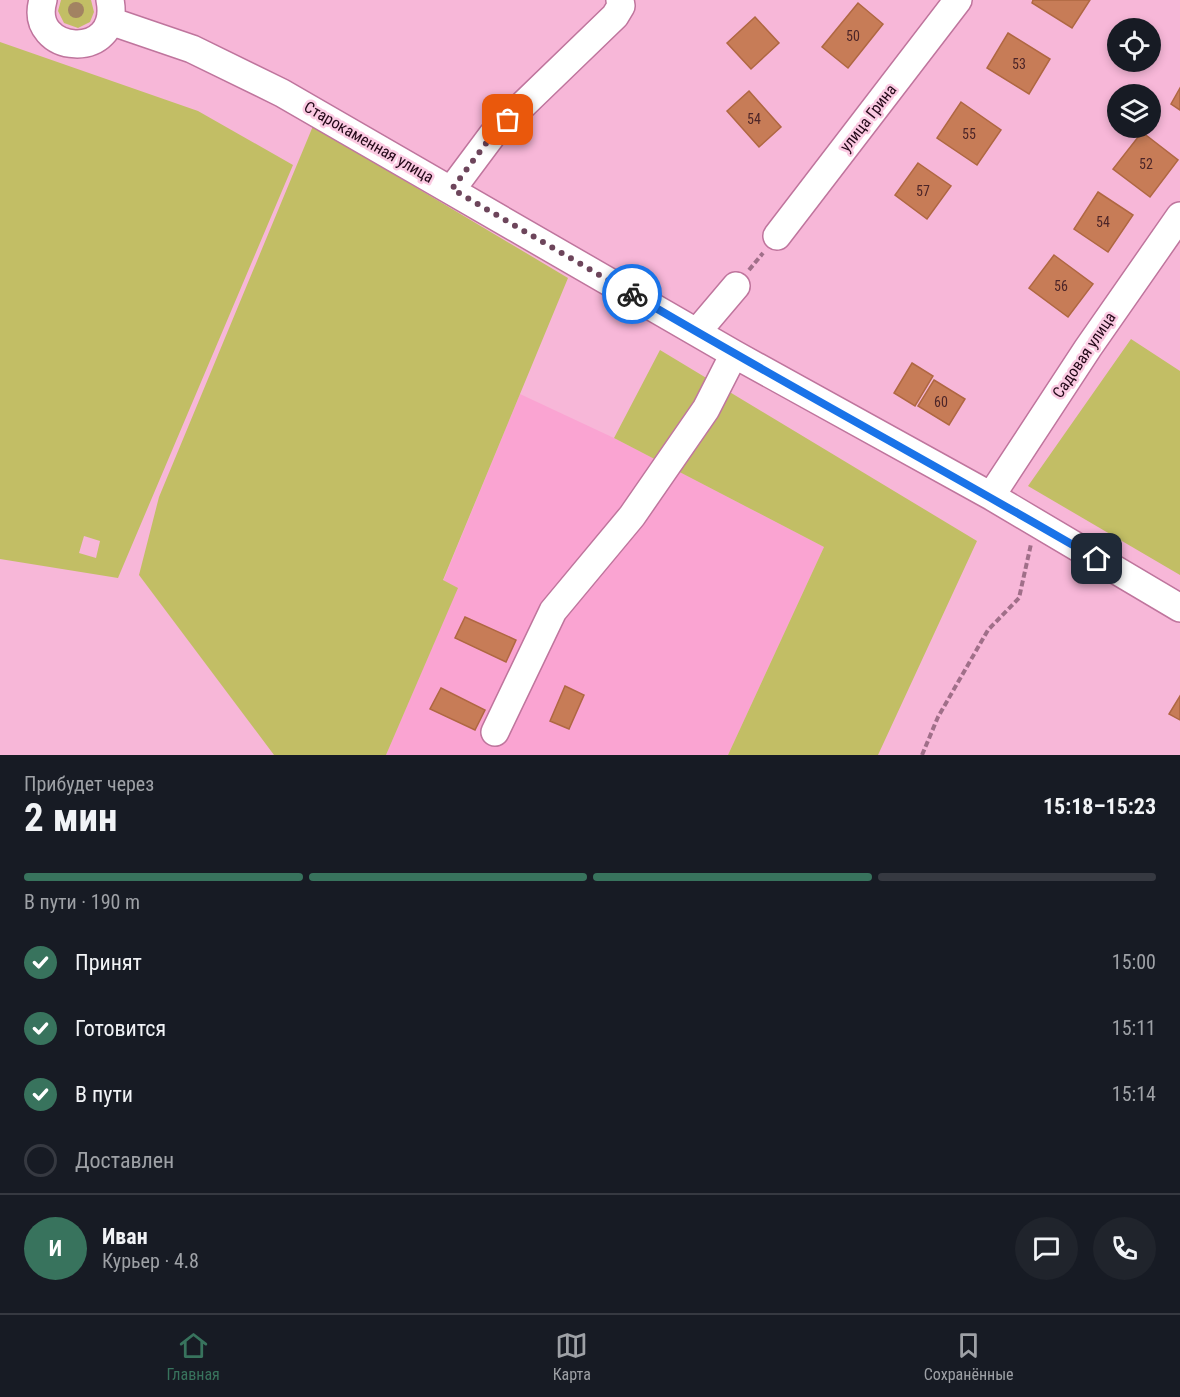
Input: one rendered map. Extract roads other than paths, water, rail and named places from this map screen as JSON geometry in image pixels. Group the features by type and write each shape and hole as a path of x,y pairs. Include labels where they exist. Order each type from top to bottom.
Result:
{"street":[{"path":"43,0 41,12 45,26 53,36 65,43 79,45 92,42 103,33 110,10"},
{"path":"452,189 493,134 615,16 621,6 620,0"},
{"name":"улица Грина","path":"777,236 958,0"},
{"name":"Старокаменная улица","path":"110,10 282,93 452,189 734,354 991,496 1180,608"},
{"name":"Садовая улица","path":"991,496 1088,348 1180,216"},
{"path":"697,332 736,286"},
{"path":"495,732 553,611 632,516 706,409 734,354"}]}
